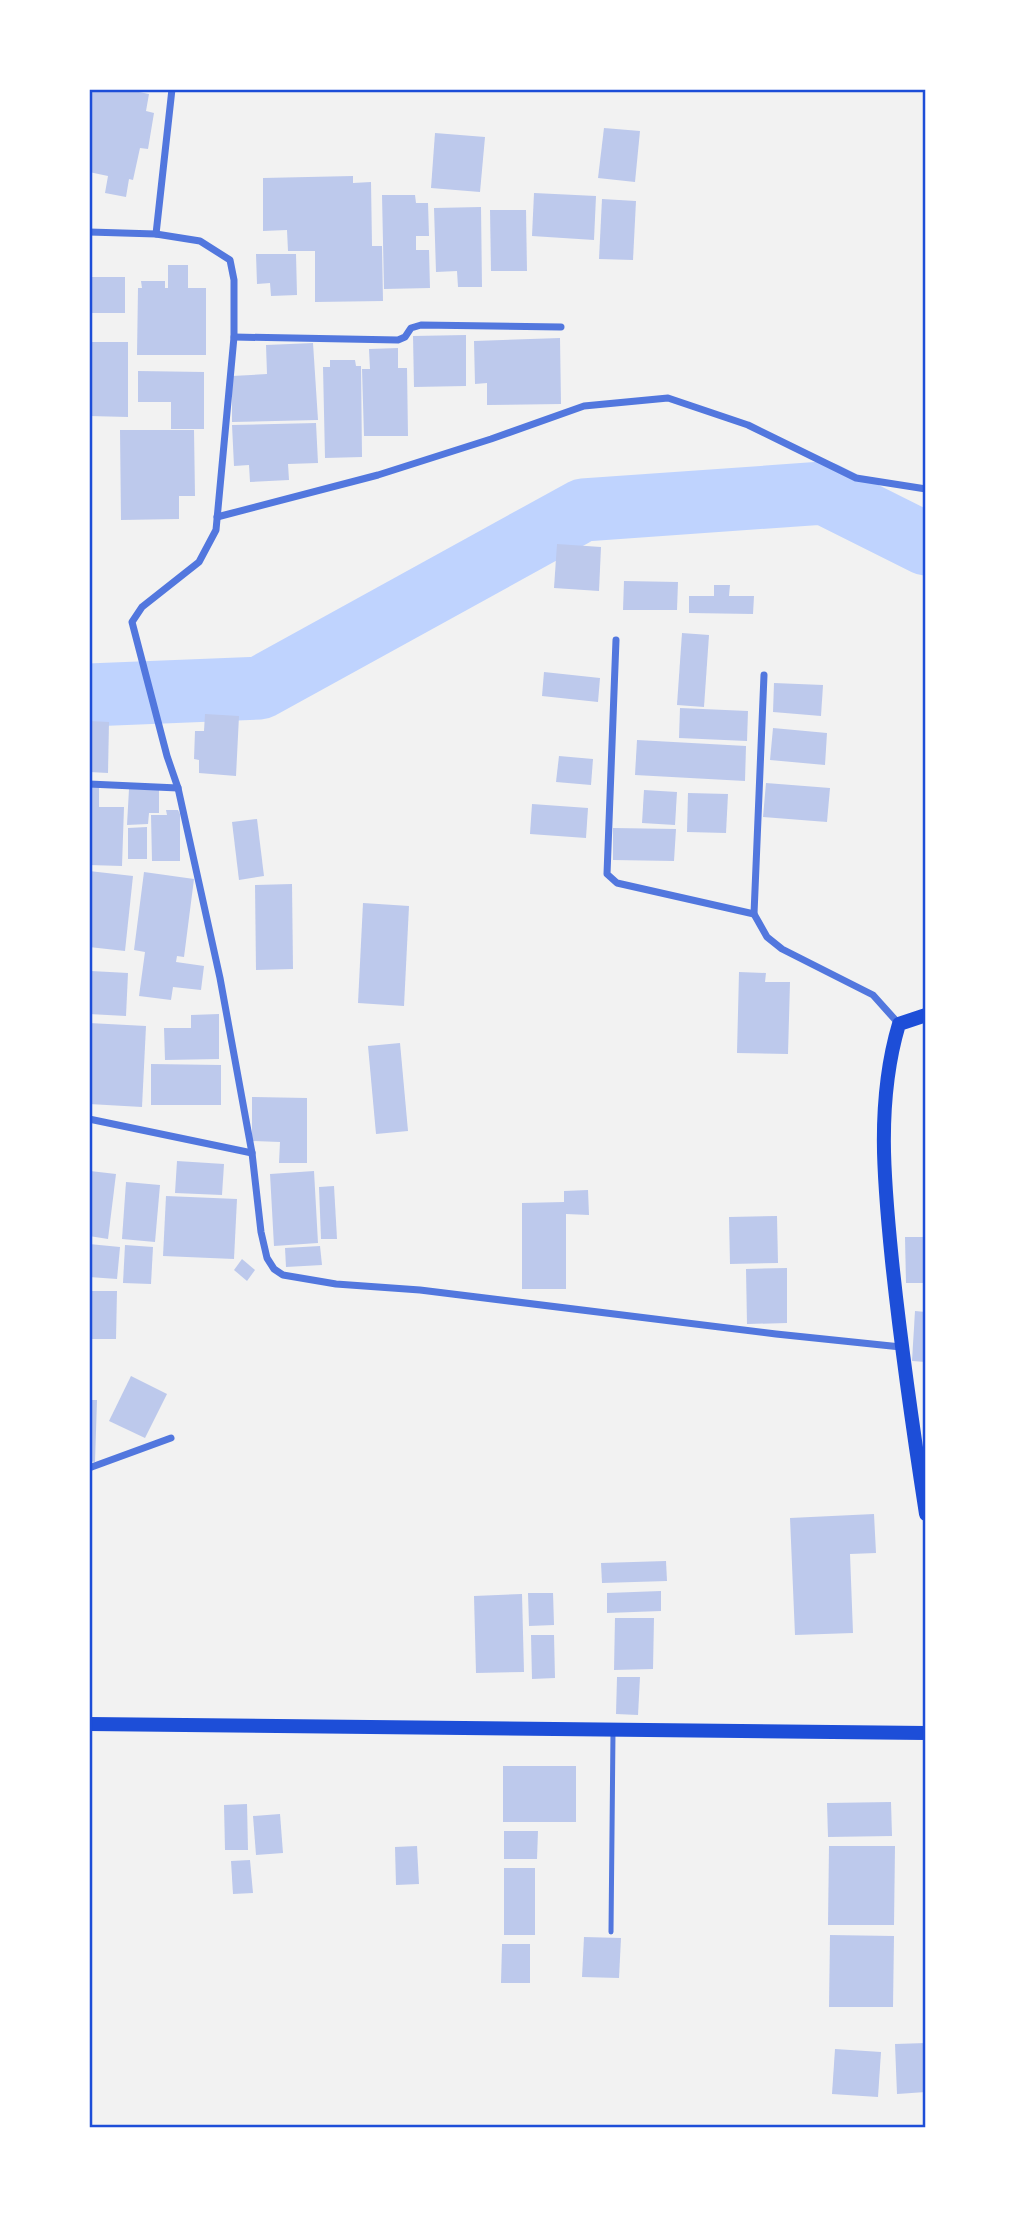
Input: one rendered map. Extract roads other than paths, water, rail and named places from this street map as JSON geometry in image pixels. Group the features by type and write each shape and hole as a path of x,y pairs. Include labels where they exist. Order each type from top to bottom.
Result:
{"main road":[{"path":"926,1015 899,1024 890,1054 883,1111 888,1220 901,1347 926,1514"},
{"path":"89,1724 926,1733"}],"street":[{"path":"156,234 172,89"},
{"path":"89,232 156,234 200,241 230,260 234,280 234,337 216,530 199,562 142,607 132,622 178,788 220,978 252,1153 261,1232 267,1258 274,1269 283,1275 336,1284 419,1290 901,1347"},
{"path":"234,337 398,340 405,337 411,328 421,325 561,327"},
{"path":"217,517 378,475 491,439 584,405 668,398 748,425 856,478 926,489"},
{"path":"616,640 607,874 617,883 754,914"},
{"path":"764,675 754,914 767,937 782,949 873,995 899,1024"},
{"path":"89,783 178,788"},
{"path":"89,1119 252,1153"},
{"path":"89,1468 171,1438"}],"lane":[{"path":"611,1932 613,1729"}],"waterway":[{"path":"89,695 260,688 583,510 824,493 926,544"}]}
